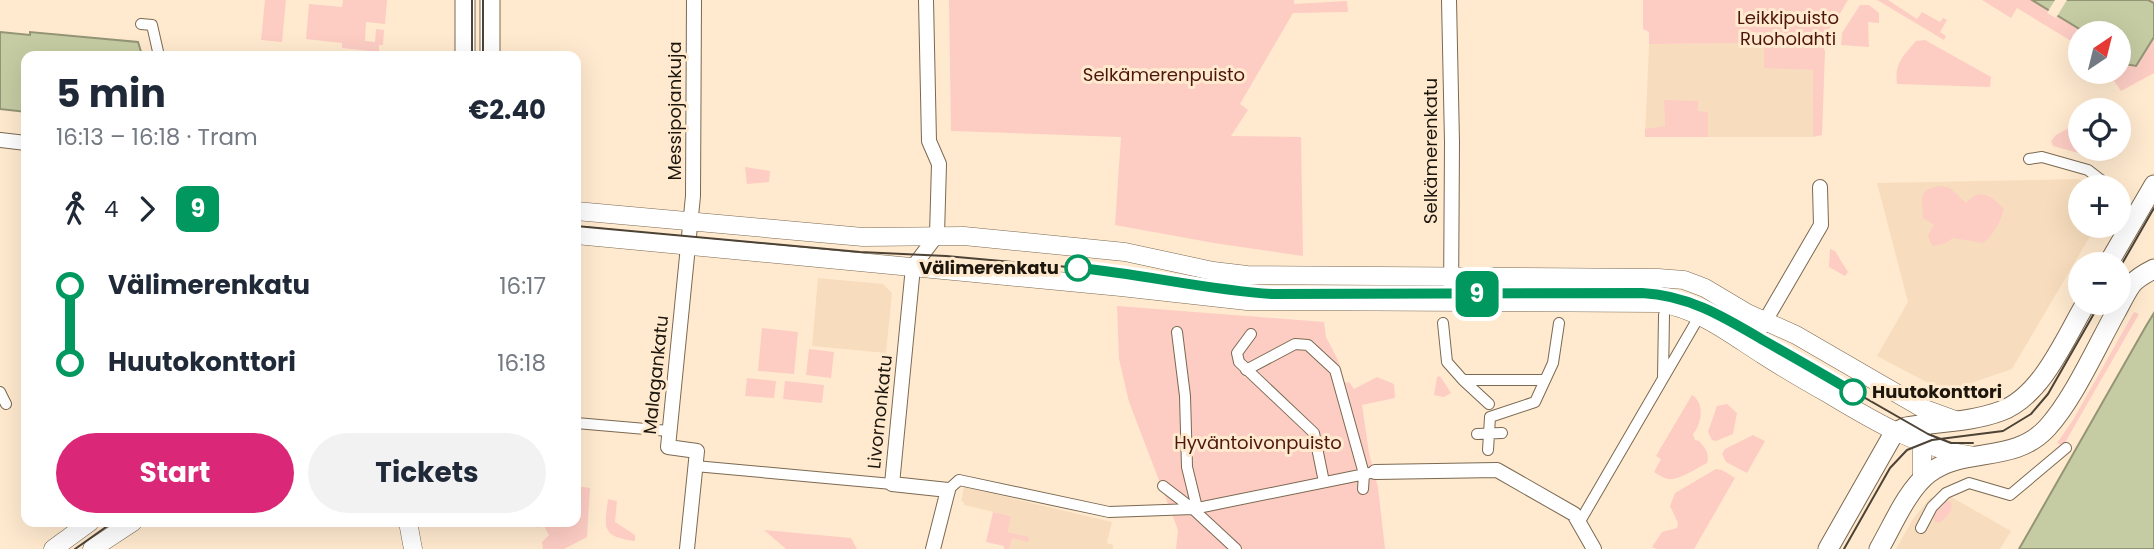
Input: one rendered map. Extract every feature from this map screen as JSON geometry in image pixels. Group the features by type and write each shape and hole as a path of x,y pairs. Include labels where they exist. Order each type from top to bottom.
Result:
{"main road":[{"path":"464,0 465,51"},
{"path":"490,0 490,51"},
{"path":"2115,252 2154,185"},
{"path":"1879,549 1922,479 1939,467 1974,456 2018,448 2035,439 2047,428 2065,402 2133,283 2154,269"},
{"path":"1828,549 1894,433 1906,427 1921,434 1955,420 2002,411 2027,396 2041,380 2079,315"}],"street":[{"name":"Messipojankuja","path":"691,221 694,179 694,0"},
{"path":"913,267 937,235 939,164 929,141 926,0"},
{"name":"Selkämerenkatu","path":"1449,0 1451,302"},
{"path":"153,11 146,24 157,51"},
{"path":"0,140 21,142"},
{"path":"2029,159 2042,157 2088,170 2094,175"},
{"path":"1750,346 1821,225 1820,187"},
{"path":"581,211 881,239 937,235 1125,252 1213,271 1247,275 1672,278 1705,288 1796,335 1931,412 1955,420"},
{"name":"Malagankatu","path":"691,221 668,447 697,451 695,466"},
{"path":"581,235 1221,299 1295,302 1646,302 1674,305 1700,315 1894,433"},
{"name":"Livornonkatu","path":"913,267 892,484 948,490"},
{"path":"1663,381 1664,315"},
{"path":"1579,523 1700,315"},
{"path":"1443,323 1444,361 1489,404"},
{"path":"1488,450 1483,433 1490,417 1542,400 1545,380 1553,363 1559,323"},
{"path":"1177,332 1185,396 1187,467 1195,508"},
{"path":"1251,334 1237,353 1239,362 1314,433 1324,482"},
{"path":"1246,370 1295,344 1308,345 1335,370 1370,473 1363,489"},
{"path":"1518,367 1520,380"},
{"path":"1463,380 1545,380"},
{"path":"0,392 6,404"},
{"path":"1899,395 1908,405 1921,434 1922,479"},
{"path":"581,423 670,431"},
{"path":"1483,433 1502,433"},
{"path":"1921,434 1974,456"},
{"path":"1921,528 1932,507 1946,493 1969,483 2010,495 2066,448"},
{"path":"687,549 695,466 892,484"},
{"path":"933,549 948,490 959,480 1109,512 1195,508 1370,473 1497,470 1574,514 1594,549"},
{"path":"1163,486 1195,508 1236,549"},
{"path":"53,549 83,527"},
{"path":"92,549 125,527"},
{"path":"409,527 413,549"}],"shaded area":[{"path":"2032,0 2148,0 2154,3 2154,37 2136,66 2132,65 2132,21 2068,22"},
{"path":"0,32 30,35 30,32 138,42 141,51 21,51 21,111 0,109"},
{"path":"1765,43 1777,68 1813,70 1813,137 1645,137 1649,44"},
{"path":"2068,179 2068,238 2089,238 2081,252 2068,252 2068,274 2012,369 1945,392 1877,356 1908,302 1877,183"},
{"path":"818,278 883,284 892,293 886,353 812,346"},
{"path":"2154,313 2154,549 2019,549 2146,326"},
{"path":"964,487 1112,522 1107,543 1113,545 1113,549 1004,549 1011,516 964,505 961,501"},
{"path":"1946,494 2011,531 2000,549 1896,549 1913,519 1930,498"}],"green space":[{"path":"265,0 286,0 282,42 261,40"},
{"path":"343,0 387,0 385,24 366,22 365,41 375,42 376,29 384,30 383,45 379,45 379,51 342,48 342,43 306,39 309,4 342,7"},
{"name":"Selkämerenpuisto","path":"949,0 1294,0 1294,4 1347,1 1348,12 1293,13 1240,104 1248,110 1231,136 1301,137 1303,256 1115,225 1121,137 951,131"},
{"name":"Leikkipuisto Ruoholahti","path":"1643,0 1848,0 1832,26 1818,34 1814,43 1825,51 1822,135 1813,137 1813,70 1764,68 1764,43 1649,44 1649,32 1643,29"},
{"path":"1877,0 1888,0 1917,19 1922,12 1940,22 1943,18 1947,20 1940,32 1946,36 1944,40"},
{"path":"1982,0 2154,0 2154,73 2121,91 2116,84 2132,84 2132,21 2068,21 2068,39 2017,8 2011,18"},
{"path":"1860,5 1869,5 1879,13 1879,23 1868,22 1869,47 1841,45 1842,33"},
{"path":"1925,40 1991,77 1990,87 1897,84 1898,66 1903,56 1916,41"},
{"path":"1664,100 1698,101 1698,111 1708,112 1708,137 1645,137 1645,129 1665,126"},
{"path":"2068,128 2068,150 2053,146 2051,141"},
{"path":"745,167 770,171 769,182 747,184"},
{"path":"1942,186 1950,188 1966,203 1981,194 1995,200 2004,209 1996,228 1983,243 1953,238 1933,246 1930,242 1928,235 1934,225 1923,218 1923,196 1928,189"},
{"path":"1830,249 1835,251 1848,272 1845,276 1829,267"},
{"name":"Hyväntoivonpuisto","path":"1117,306 1324,322 1326,337 1338,360 1345,383 1349,382 1354,389 1377,377 1394,384 1395,398 1362,405 1369,453 1378,487 1385,549 1176,549 1178,530 1129,402 1119,359"},
{"path":"2134,312 2139,314 2063,446 2057,443 2073,420"},
{"path":"762,328 798,332 794,374 758,371"},
{"path":"809,349 834,352 831,378 806,375"},
{"path":"1440,376 1451,393 1444,397 1434,395 1437,377"},
{"path":"747,378 776,381 774,398 745,396"},
{"path":"785,381 824,385 822,403 783,399"},
{"path":"1692,395 1699,403 1701,414 1693,434 1706,451 1707,463 1678,478 1665,478 1654,472 1661,459 1656,456"},
{"path":"1727,404 1737,413 1733,434 1712,440 1708,432 1717,406"},
{"path":"1753,435 1765,441 1747,473 1726,462 1722,454 1725,449"},
{"path":"1716,469 1735,478 1694,549 1652,547 1662,532 1677,528 1678,523 1670,506 1675,493"},
{"path":"581,487 590,488 587,537 564,549 543,549 542,542 549,535 545,527 581,527"},
{"path":"608,499 617,501 615,522 635,535 635,541 616,537 608,530"},
{"path":"1944,500 1951,502 1950,512 1939,523 1935,522 1933,515 1936,507"},
{"path":"993,512 1011,516 1008,532 1029,537 1028,542 1012,538 1009,549 1004,549 1004,546 986,542"},
{"path":"764,530 851,538 857,549 786,549"}],"pier":[{"path":"2055,0 2067,0 2056,18 2047,13"}],"tram line":[{"path":"472,0 472,51"},
{"path":"483,0 483,51"},
{"path":"2129,252 2154,208"},
{"path":"581,226 1123,272 1237,291 1272,294 1662,295 1717,313 1928,434 1951,443 1973,443"},
{"name":"9","path":"1078,268 1140,274 1237,291 1272,294 1652,293 1672,296 1717,313 1853,392"},
{"path":"1844,549 1890,468 1907,450 1932,440 2003,431 2031,414 2048,394 2093,315"},
{"path":"75,549 106,527"}],"place":[{"name":"Välimerenkatu","path":"1078,268"},
{"name":"Huutokonttori","path":"1853,392"}]}
